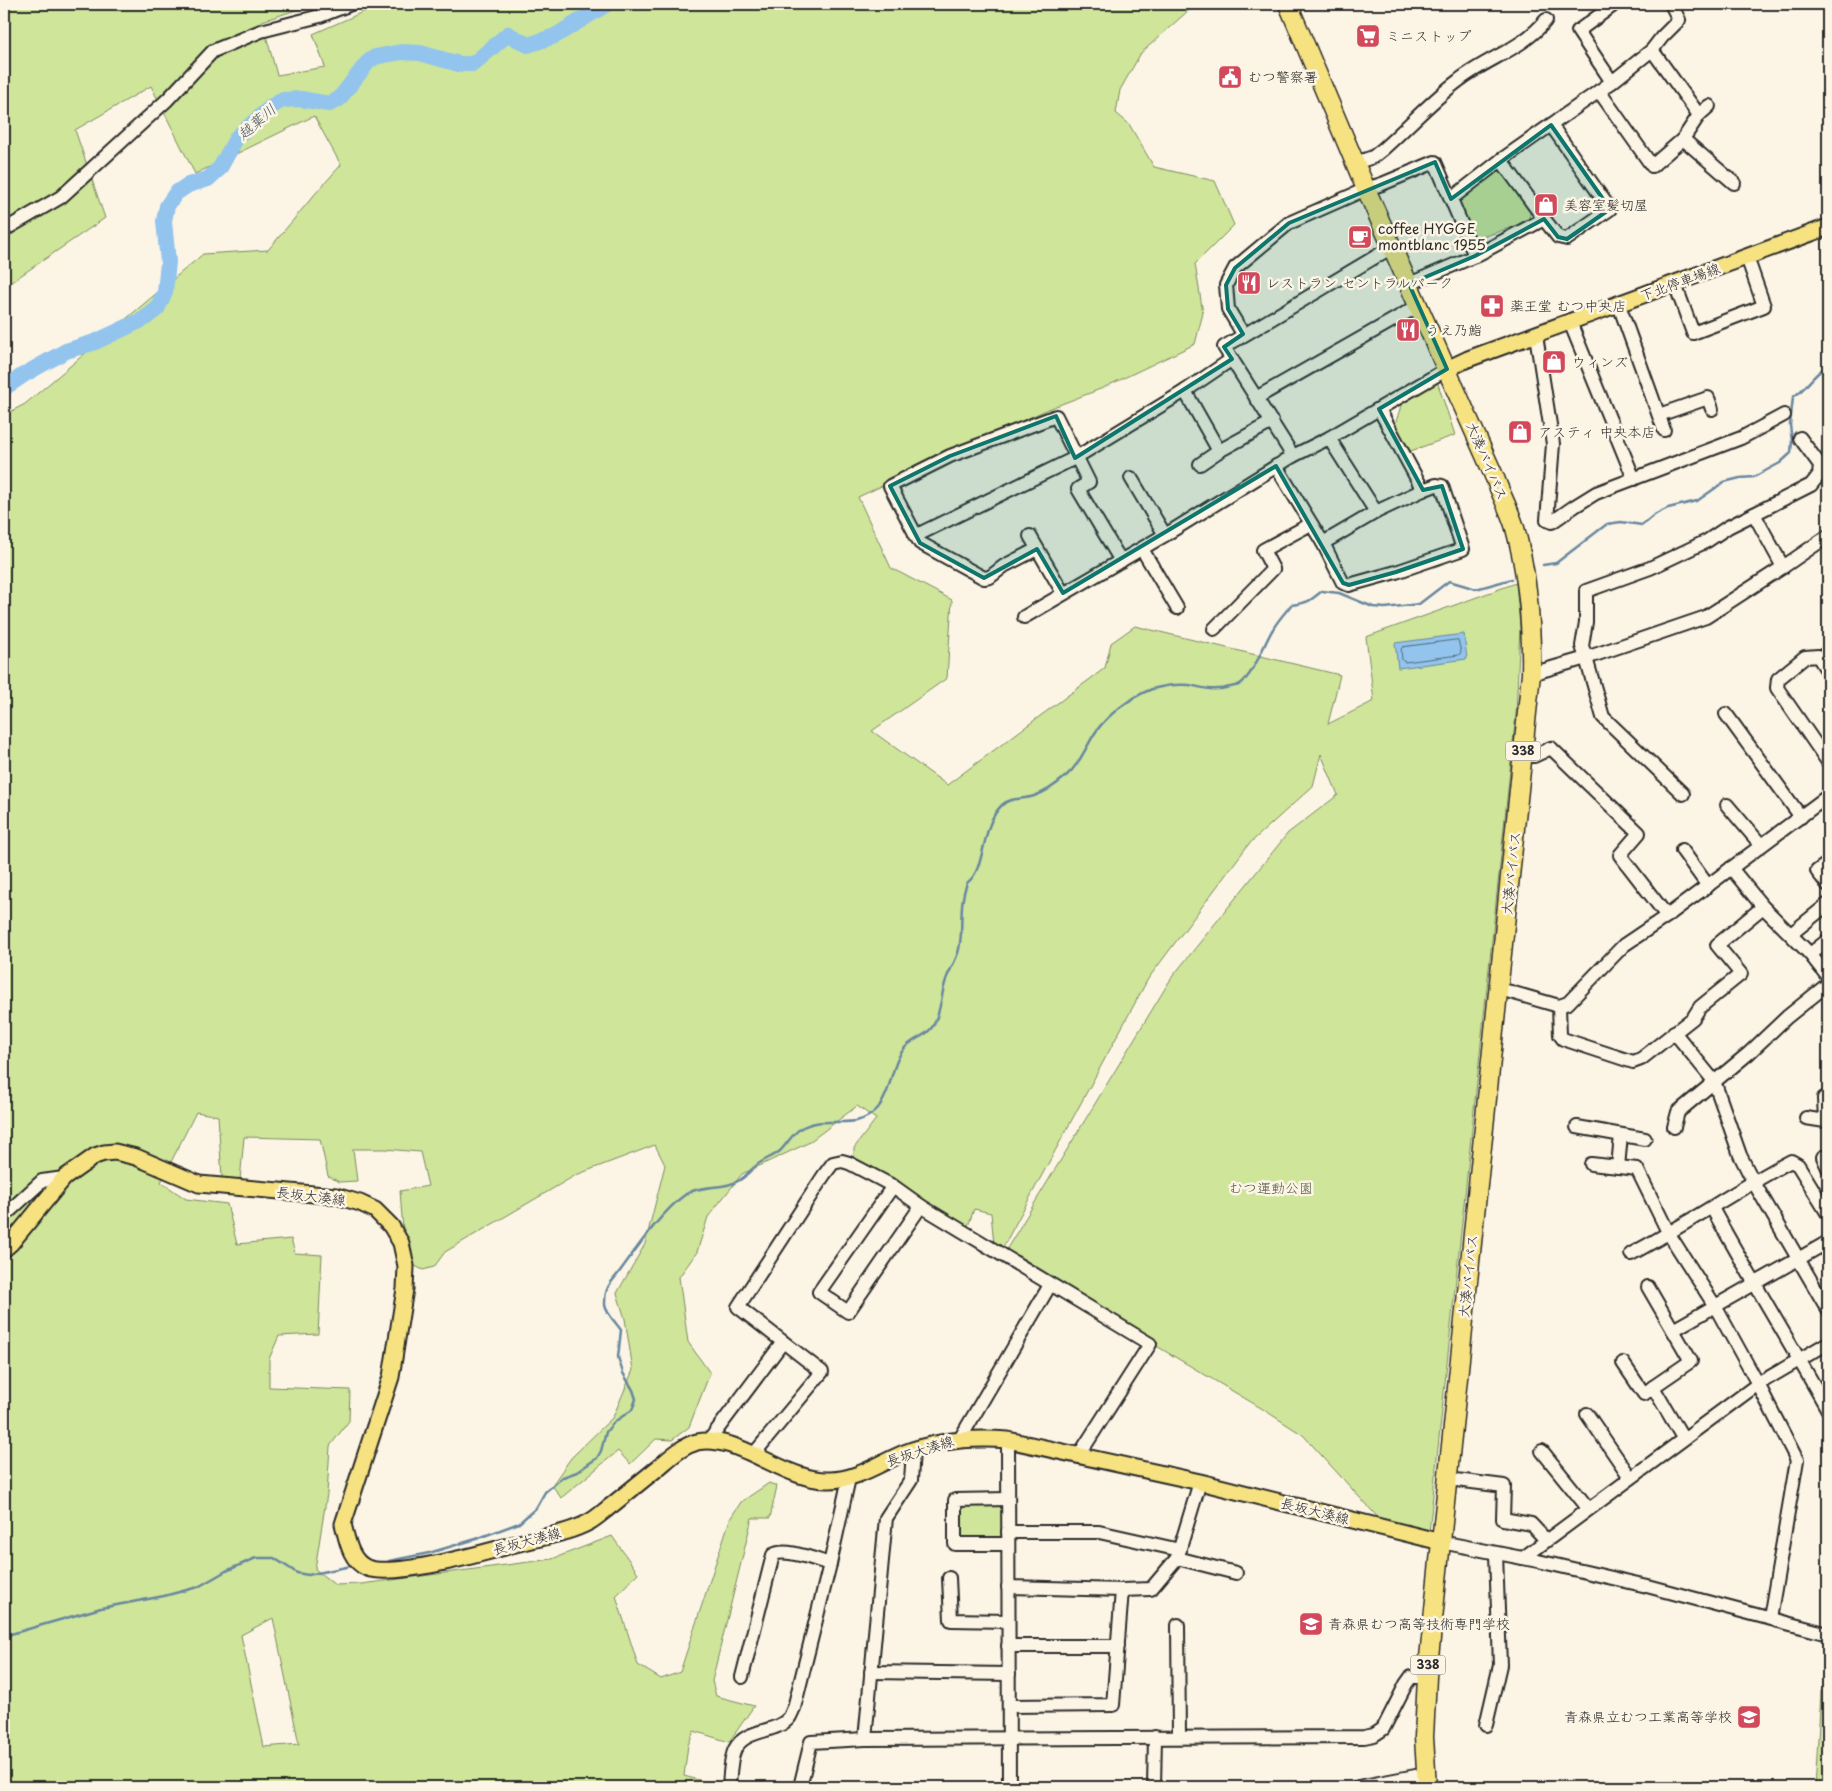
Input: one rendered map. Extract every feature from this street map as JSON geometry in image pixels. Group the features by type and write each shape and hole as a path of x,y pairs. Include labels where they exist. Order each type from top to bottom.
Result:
{"highway":[{"name":"大湊バイパス","path":"1288,4 1355,164 1495,478 1514,527 1524,566 1530,603 1531,674 1500,990 1482,1145 1427,1677 1424,1737 1426,1781"}],"main road":[{"name":"下北停車場線","path":"1447,369 1468,359 1748,258 1828,227"},
{"name":"長坂大湊線","path":"4,1249 64,1178 95,1156 104,1153 115,1152 136,1157 199,1184 336,1196 360,1202 375,1210 391,1226 400,1243 406,1266 405,1289 391,1377 343,1524 355,1560 366,1567 387,1570 417,1567 486,1552 573,1529 592,1520 678,1452 698,1442 723,1443 809,1478 829,1480 849,1478 906,1453 960,1438 1008,1440 1200,1482 1441,1542"}],"street":[{"path":"4,230 61,197 167,100 213,51 261,31 320,16 351,4"},
{"path":"1612,82 1578,31 1615,4"},
{"path":"1451,199 1501,160 1600,91 1652,50 1679,20 1671,4"},
{"path":"1355,164 1373,157 1384,149 1458,80 1525,41 1546,20"},
{"path":"1652,50 1699,115"},
{"path":"1600,91 1652,166 1683,139 1699,115 1709,106"},
{"path":"1501,160 1558,237 1567,239 1610,209 1551,125"},
{"path":"1683,139 1734,183"},
{"path":"1244,334 1228,309 1226,285 1235,268 1289,223 1366,189 1435,162 1475,256"},
{"path":"1409,284 1475,256 1544,219"},
{"path":"1293,456 1224,347 1392,247"},
{"path":"1675,284 1693,333 1699,331 1764,306 1748,258"},
{"path":"1618,304 1664,430"},
{"path":"1256,398 1418,306"},
{"path":"1570,322 1634,479"},
{"path":"1536,335 1554,444 1547,520 1552,522 1596,494 1740,438 1784,415"},
{"path":"915,536 1076,458 1185,391 1232,359"},
{"path":"1024,617 1142,549 1293,456 1329,438 1447,369"},
{"path":"1185,391 1219,451"},
{"path":"1659,415 1708,398 1712,409"},
{"path":"1379,409 1423,490"},
{"path":"1037,549 984,578 920,543 890,486 975,446 1056,416 1089,482 1078,490 1121,561"},
{"path":"1200,464 1219,451 1272,422"},
{"path":"1329,438 1376,512"},
{"path":"1683,794 1603,717 1582,646 1586,622 1586,591 1650,568 1812,485 1819,475 1820,465 1800,438"},
{"path":"1276,466 1323,543 1343,583 1349,585 1396,572 1463,549 1442,486 1436,484 1376,512 1323,543"},
{"path":"1131,478 1165,535"},
{"path":"1754,514 1783,567"},
{"path":"1214,629 1274,569 1262,550 1311,524"},
{"path":"1030,536 1063,593"},
{"path":"1531,674 1586,658 1706,617 1828,538"},
{"path":"1142,549 1177,608"},
{"path":"1828,672 1823,653 1804,657 1778,679 1777,688 1828,762"},
{"path":"1726,714 1801,817"},
{"path":"1523,755 1534,756 1551,748 1639,833 1620,855 1667,916"},
{"path":"1500,990 1559,1006 1568,1003 1624,944 1667,916 1828,796"},
{"path":"1727,805 1760,845"},
{"path":"1682,850 1708,886"},
{"path":"1828,863 1817,871 1828,885"},
{"path":"1731,868 1763,907 1810,954 1828,977"},
{"path":"1791,934 1828,904"},
{"path":"1559,1006 1560,1035 1563,1039 1633,1062 1641,1059 1693,1018 1700,1007 1740,974 1717,945 1763,907"},
{"path":"1810,954 1828,940"},
{"path":"1674,1126 1678,1112 1749,1053 1787,1017 1828,984"},
{"path":"1674,1032 1714,1081 1740,1154 1753,1181 1828,1310"},
{"path":"1806,1118 1825,1121 1824,1098 1828,1099"},
{"path":"1577,1127 1645,1139"},
{"path":"1618,1167 1621,1135"},
{"path":"753,1455 822,1372 738,1307 833,1162 842,1161 850,1163 893,1186 921,1206 1150,1344 1079,1455"},
{"path":"1631,1254 1669,1234 1753,1181 1791,1161 1798,1165 1828,1214"},
{"path":"1591,1164 1637,1169 1669,1234 1715,1306 1758,1384 1796,1460 1770,1618"},
{"path":"4,1216 42,1181 64,1178"},
{"path":"893,1186 819,1292 848,1312 921,1206"},
{"path":"1712,1208 1828,1410"},
{"path":"1673,1330 1828,1242"},
{"path":"960,1438 1050,1285"},
{"path":"1623,1363 1644,1394 1691,1361 1648,1287"},
{"path":"708,1442 782,1342"},
{"path":"1523,1558 1588,1508 1758,1384 1828,1343"},
{"path":"1653,1387 1683,1438"},
{"path":"1587,1414 1630,1477"},
{"path":"1008,1440 1009,1787"},
{"path":"865,1739 886,1518 911,1480 914,1451"},
{"path":"1542,1451 1588,1508"},
{"path":"729,1787 735,1749 742,1740 781,1724 789,1718 794,1708 830,1564 849,1478"},
{"path":"1448,1479 1504,1486 1503,1518 1530,1524 1546,1540"},
{"path":"1008,1587 1151,1589 1179,1554 1200,1482"},
{"path":"1008,1499 955,1500 955,1544 1008,1538 1100,1532 1179,1554 1236,1573"},
{"path":"1441,1542 1647,1586 1828,1634"},
{"path":"742,1677 773,1555 778,1552 786,1552 830,1564"},
{"path":"1486,1725 1500,1665 1496,1554"},
{"path":"949,1578 951,1620 1008,1621"},
{"path":"1009,1706 1113,1705 1122,1590"},
{"path":"1178,1625 1179,1736"},
{"path":"1008,1646 1118,1646"},
{"path":"871,1672 1008,1674"},
{"path":"800,1787 811,1742 865,1739 1179,1736 1364,1737 1374,1735 1383,1729 1411,1677 1427,1677"},
{"path":"1154,1787 1155,1737"},
{"path":"1358,1787 1426,1781"}],"highlighted area":[{"path":"1551,125 1610,209 1567,239 1558,237 1544,219 1475,256 1409,284 1447,369 1379,409 1423,490 1442,486 1463,549 1396,572 1349,585 1343,583 1276,466 1063,593 1037,549 984,578 920,543 890,486 950,456 1056,416 1075,458 1232,359 1224,347 1243,334 1228,309 1226,285 1235,268 1289,223 1435,162 1451,199"}],"green space":[{"name":"むつ運動公園","path":"4,4 309,4 309,6 262,21 277,75 325,67 313,34 379,4 1219,4 1189,10 1141,53 1120,90 1116,113 1129,124 1154,167 1215,181 1234,225 1195,264 1203,313 1195,344 1103,388 1046,410 858,497 891,568 952,600 947,678 872,731 947,785 1105,668 1111,643 1135,626 1340,675 1328,724 1374,701 1366,637 1516,583 1520,627 1516,714 1429,1533 1382,1522 1303,1435 1261,1408 1003,1255 1172,977 1288,833 1338,795 1321,754 1313,786 1248,845 1148,979 1002,1249 994,1245 991,1213 974,1209 967,1229 854,1158 854,1148 876,1119 857,1106 808,1143 742,1174 708,1217 697,1252 679,1277 688,1342 710,1373 689,1427 672,1440 656,1439 630,1464 618,1451 561,1498 552,1485 571,1458 613,1417 633,1370 625,1319 617,1293 645,1244 665,1165 655,1145 576,1175 445,1252 434,1267 423,1270 413,1265 403,1230 400,1191 428,1186 420,1152 353,1149 357,1181 339,1182 328,1176 320,1139 244,1137 240,1181 222,1178 218,1116 196,1112 161,1182 186,1199 227,1204 237,1244 291,1239 295,1253 322,1255 318,1334 279,1336 269,1359 269,1387 350,1390 349,1421 330,1446 327,1494 315,1569 335,1585 361,1584 552,1559 612,1536 638,1573 616,1596 638,1665 661,1679 680,1672 730,1519 741,1502 769,1483 777,1486 770,1518 752,1518 712,1681 716,1696 754,1706 729,1742 694,1731 688,1745 684,1776 724,1787 4,1787 4,415 25,404 203,254 268,250 341,165 314,116 195,174 151,86 75,130 105,218 4,287","holes":["273,1618 299,1744 264,1747 241,1635"]},
{"path":"1495,170 1505,172 1531,210 1528,222 1476,239 1459,204 1460,198"},
{"path":"1437,381 1455,435 1408,452 1395,425 1403,399"},
{"path":"962,1504 1003,1505 1002,1537 963,1539 960,1537 960,1509"},
{"path":"1828,1689 1828,1787 1815,1787 1821,1691"}],"water":[{"path":"1464,634 1467,659 1398,668 1395,643"}],"waterway":[{"name":"越葉川","path":"4,388 66,351 95,342 144,319 157,309 165,292 168,262 164,221 167,206 176,193 188,185 208,179 220,168 237,137 272,106 283,100 301,99 329,104 339,99 368,62 375,57 401,52 420,53 459,64 473,64 508,34 528,45 555,36 607,4"},
{"path":"1543,565 1556,563 1607,524 1621,522 1642,525 1654,515 1668,508 1697,501 1724,482 1754,477 1780,463 1791,453 1790,425 1793,397 1828,366"},
{"path":"389,1561 429,1553 476,1539 519,1523 536,1508 545,1492 563,1477 577,1472 597,1458 606,1432 614,1422 632,1410 636,1399 623,1373 618,1357 621,1330 609,1315 605,1305 609,1285 659,1220 686,1194 699,1189 727,1185 740,1180 753,1168 780,1151 793,1135 803,1127 813,1123 861,1120 878,1108 883,1101 903,1050 910,1043 928,1032 936,1019 946,980 959,949 964,891 978,867 990,824 995,814 1005,802 1038,795 1059,782 1075,767 1100,726 1120,707 1144,692 1175,685 1214,689 1239,685 1250,674 1275,626 1291,605 1308,601 1322,591 1339,593 1373,607 1385,608 1419,604 1449,581 1476,589 1512,579"},
{"path":"4,1636 101,1608 164,1596 198,1587 226,1571 256,1558 274,1558 297,1573 308,1575 351,1566"}],"place":[{"name":"ミニストップ","path":"1368,36"},
{"name":"むつ警察署","path":"1230,77"},
{"name":"美容室髪切屋","path":"1546,205"},
{"name":"coffee HYGGE montblanc 1955","path":"1360,237"},
{"name":"レストラン セントラルパーク","path":"1249,283"},
{"name":"薬王堂 むつ中央店","path":"1492,306"},
{"name":"うえ乃鮨","path":"1408,330"},
{"name":"ウィンズ","path":"1554,362"},
{"name":"アスティ 中央本店","path":"1520,432"},
{"name":"青森県むつ高等技術専門学校","path":"1311,1624"},
{"name":"青森県立むつ工業高等学校","path":"1749,1717"}]}
